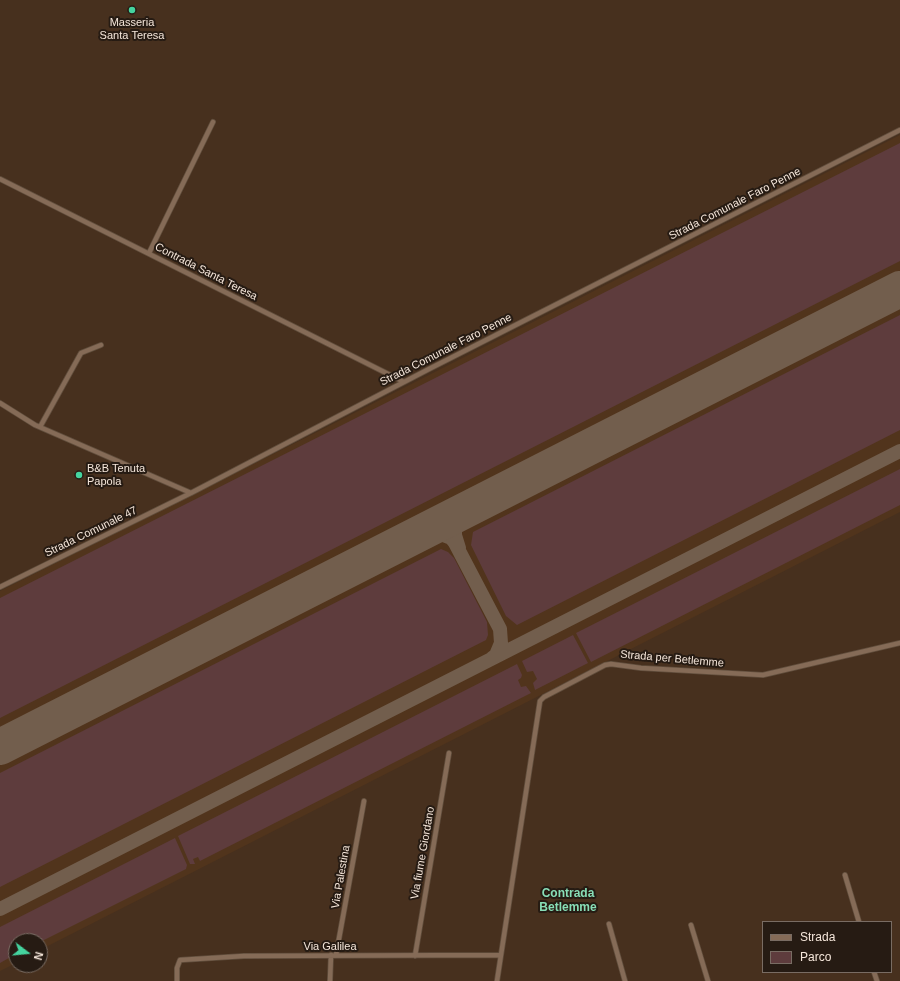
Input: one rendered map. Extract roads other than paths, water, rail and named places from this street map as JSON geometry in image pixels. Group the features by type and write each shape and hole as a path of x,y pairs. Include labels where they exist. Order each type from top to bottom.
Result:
{"street":[{"path":"149,253 212,122"},
{"name":"Strada Comunale Faro Penne","path":"191,493 404,382 900,130"},
{"name":"Contrada Santa Teresa","path":"0,179 404,382"},
{"path":"40,427 81,353 100,345"},
{"path":"0,403 40,427 191,493"},
{"name":"Strada Comunale 47","path":"0,587 191,493"},
{"name":"Strada per Betlemme","path":"497,981 540,701 549,693 605,665 611,664 641,668 763,675 900,643"},
{"name":"Via fiume Giordano","path":"414,956 450,753"},
{"name":"Via Palestina","path":"330,981 364,801"},
{"path":"846,875 859,921"},
{"path":"609,924 625,981"},
{"path":"692,925 708,981"},
{"name":"Via Galilea","path":"177,981 177,968 180,960 244,956 414,956 501,954"}],"place":[{"name":"Masseria Santa Teresa","path":"132,10"},
{"name":"B&B Tenuta Papola","path":"79,475"}],"district":[{"name":"Contrada Betlemme","path":"568,901"}]}
